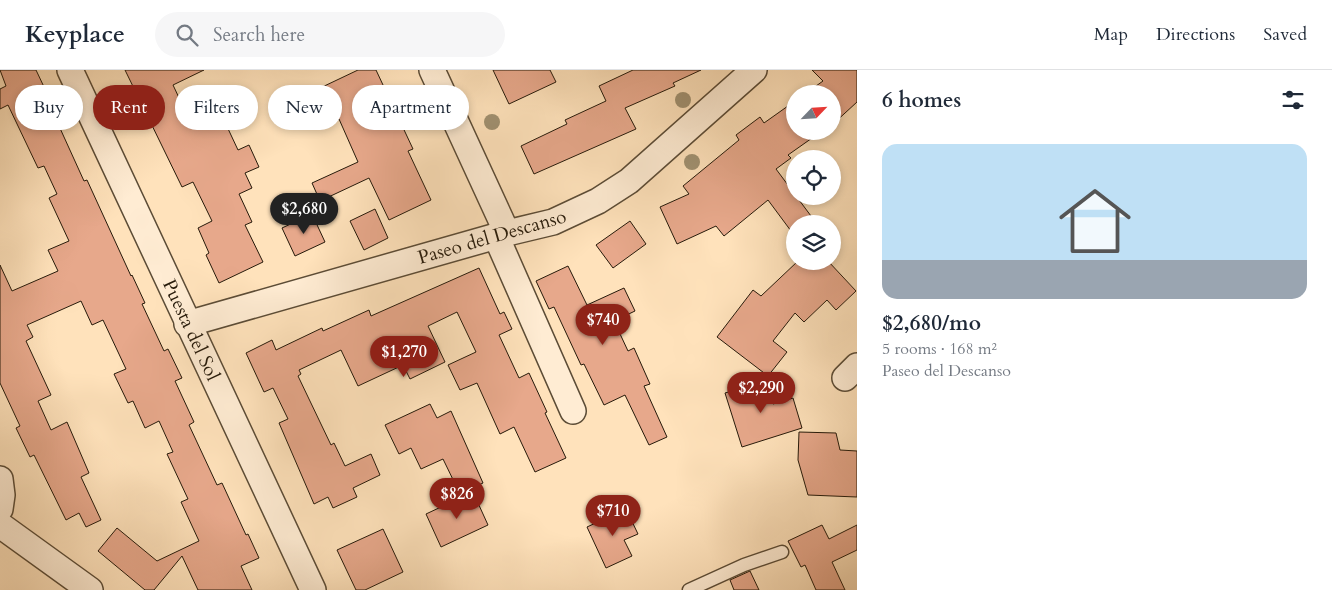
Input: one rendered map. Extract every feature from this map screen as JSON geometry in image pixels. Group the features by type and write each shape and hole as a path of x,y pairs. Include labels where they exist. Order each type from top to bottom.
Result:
{"street":[{"name":"Puesta del Sol","path":"70,70 312,590"},
{"path":"432,70 573,411"},
{"name":"Paseo del Descanso","path":"188,324 501,234 553,222 598,201 621,186 754,70"},
{"path":"0,480 2,495 0,509"},
{"path":"0,525 90,590"}],"lane":[{"path":"689,590 744,565 782,552"}],"building":[{"path":"0,70 36,70 43,85 15,85 15,120 8,105 0,109 0,89 6,86"},
{"path":"125,70 204,70 173,85 175,89 175,130 229,130 238,150 249,145 259,167 245,173 252,188 239,194 252,222 245,225 263,262 219,283 206,255 209,253 198,228 212,221 193,182 182,187 154,130 165,130 165,85 132,85"},
{"path":"358,70 376,70 383,85 352,85 352,130 404,130 413,149 408,151 431,200 389,220 369,178 320,201 312,183 358,162 342,126 342,85 326,85"},
{"path":"493,70 550,70 556,82 509,104"},
{"path":"633,70 701,70 673,83 675,86 625,108 636,129 534,174 521,146 567,124 565,120 606,101 599,86"},
{"path":"812,70 857,70 857,102 841,117 841,85 817,85 823,81"},
{"path":"786,107 786,140 809,140 795,150 786,150 786,162 776,169 786,182 786,205 803,205 810,215 786,215 786,224 768,200 724,236 716,226 677,244 660,207 689,194 683,186 739,140 736,135 760,117 764,123"},
{"path":"20,130 61,130 84,181 87,180 132,275 145,303 142,304 164,351 168,349 182,378 175,381 194,422 189,425 217,485 222,483 259,558 241,566 252,590 198,590 182,556 154,590 145,590 98,551 117,528 157,561 199,541 181,502 188,499 167,454 173,452 159,421 145,428 133,401 128,403 114,374 126,369 103,320 92,325 81,301 27,325 33,337 26,341 51,395 38,401 51,430 67,422 89,473 81,477 101,520 86,527 79,513 66,520 34,455 30,457 16,428 20,426 0,383 0,265 12,291 58,271 48,250 69,241 49,198 57,194 44,166 38,168"},
{"path":"375,209 388,238 364,250 350,221"},
{"path":"312,214 325,242 295,256 282,228"},
{"path":"630,221 646,244 613,268 596,245"},
{"path":"568,266 587,305 624,288 635,311 614,321 628,351 634,348 650,384 644,386 667,437 649,445 625,395 604,405 584,364 581,365 554,307 549,309 536,281"},
{"path":"479,268 500,314 504,312 512,329 499,335 519,378 529,373 566,458 535,472 514,427 500,434 477,383 460,390 448,365 476,352 457,312 428,326 445,362 410,379 403,365 358,386 341,350 299,370 301,374 298,376 331,445 334,443 345,466 371,454 380,475 353,488 357,497 333,508 328,497 314,504 279,423 288,419 273,388 264,392 246,353 272,340 276,350 322,328 323,331 369,310 371,316"},
{"path":"788,270 836,270 856,291 836,310 827,300 804,322 795,313 773,341 787,352 768,376 717,337 753,290 761,296"},
{"path":"766,381 773,404 793,398 802,428 742,447 725,393"},
{"path":"430,404 437,418 451,411 483,483 460,494 443,459 421,469 411,448 399,454 385,425"},
{"path":"799,432 836,433 840,450 857,451 857,497 808,495 798,460"},
{"path":"473,492 488,525 441,547 426,514"},
{"path":"626,509 638,534 624,540 632,556 606,568 587,527"},
{"path":"822,525 829,539 857,525 857,550 832,562 845,590 816,590 805,565 801,567 788,541"},
{"path":"383,529 403,572 365,590 356,590 337,550"},
{"path":"750,571 759,590 734,590 730,580"}]}
